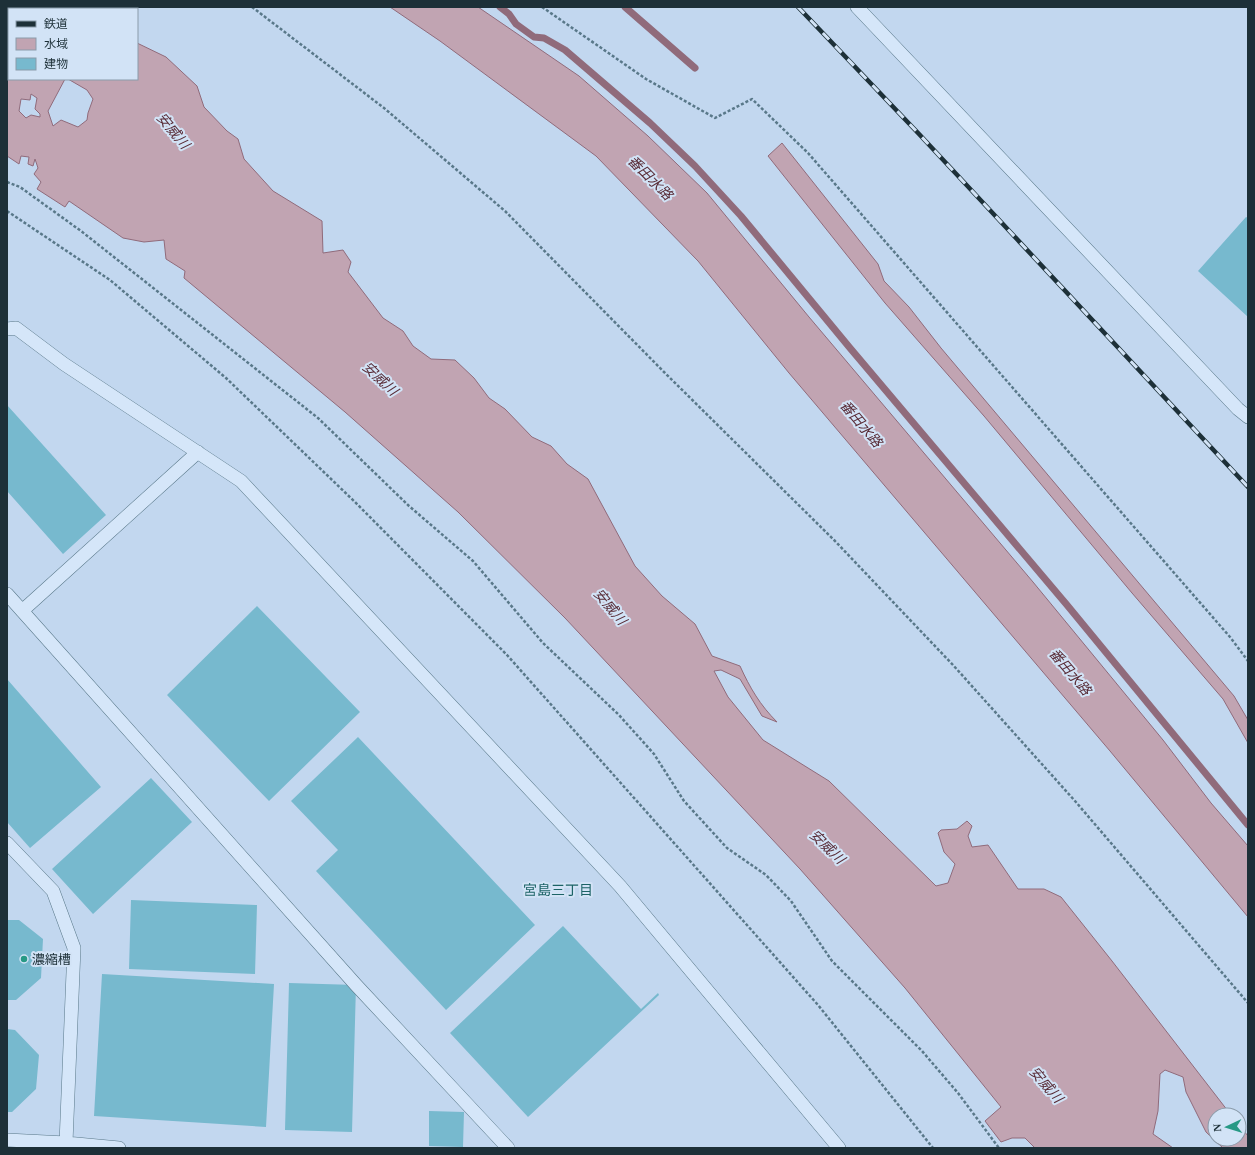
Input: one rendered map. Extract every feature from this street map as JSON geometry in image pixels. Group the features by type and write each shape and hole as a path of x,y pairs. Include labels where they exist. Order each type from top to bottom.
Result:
{"lane":[{"path":"857,7 1238,409 1248,417"},
{"path":"7,329 16,328 64,364 241,481 620,886 839,1148"},
{"path":"22,611 198,452"},
{"path":"7,594 356,985 508,1148"},
{"path":"7,843 53,891 74,948 66,1143"},
{"path":"7,1140 66,1143 95,1147 119,1148"}],"path":[{"path":"252,7 384,108 506,211 669,377 835,541 953,665 1076,801 1248,1003"},
{"path":"542,7 646,79 715,118 752,99 814,158 1230,637 1248,661"},
{"path":"7,182 20,187 82,232 318,418 409,506 473,561 543,643 619,715 654,754 684,801 726,848 766,875 791,901 832,962 922,1051 958,1093 999,1148"},
{"path":"7,211 110,280 226,378 355,502 507,655 818,1005 933,1148"}],"water":[{"name":"安威川","path":"7,7 26,8 8,8 8,80 64,80 48,111 53,126 61,120 78,127 87,120 93,99 87,90 70,80 138,80 138,43 166,57 197,86 204,107 227,131 238,139 244,159 273,191 322,221 323,253 343,250 351,262 348,272 383,318 403,331 413,346 431,359 455,360 474,378 489,398 505,409 532,437 551,446 567,464 588,479 635,566 662,596 695,624 712,656 740,666 756,696 777,722 762,716 740,679 721,670 714,671 728,697 763,740 829,781 936,886 948,883 955,864 944,852 938,833 941,830 957,829 967,821 972,826 968,836 972,847 988,845 1018,889 1044,889 1061,897 1225,1107 1207,1107 1207,1133 1186,1092 1183,1077 1165,1070 1160,1074 1158,1111 1153,1134 1173,1148 1035,1148 1025,1138 1012,1138 1001,1142 985,1121 1001,1107 905,988 800,869 565,618 458,512 345,412 184,278 185,271 166,259 164,240 144,242 123,238 69,201 65,207 37,189 41,182 34,174 38,168 35,159 33,166 28,164 29,157 21,156 19,164 7,156","holes":["31,94 37,98 35,109 40,114 40,117 31,115 26,118 19,111 21,99 30,100"]},
{"name":"番田水路","path":"390,7 478,7 579,76 648,136 707,193 809,317 1033,582 1163,740 1211,803 1248,846 1248,917 1110,751 789,373 698,261 596,156 440,41"},
{"path":"782,143 878,264 884,281 909,307 941,348 1234,696 1248,720 1248,743 1223,699 984,416 885,303 768,156"},
{"path":"1247,1135 1248,1136 1248,1148 1222,1147 1247,1147"}],"building":[{"path":"1246,217 1248,218 1248,317 1198,271"},
{"path":"7,405 106,515 63,554 7,491"},
{"path":"257,606 360,712 269,801 167,695"},
{"path":"7,679 101,787 30,848 7,822"},
{"path":"358,737 535,925 446,1010 316,871 338,850 291,801"},
{"path":"151,778 192,822 93,914 52,869"},
{"path":"131,900 257,905 255,974 129,969"},
{"name":"濃縮槽","path":"7,920 19,920 43,939 41,978 16,1000 7,1000"},
{"path":"563,926 641,1009 658,993 659,995 528,1117 450,1033"},
{"path":"102,974 274,984 266,1127 94,1116"},
{"path":"289,983 356,985 352,1132 285,1130"},
{"path":"7,1029 15,1030 39,1055 36,1089 12,1112 7,1112"},
{"path":"429,1111 464,1112 463,1147 429,1146"}],"waterway":[{"path":"500,7 509,14 516,24 534,37 544,38 565,50 650,123 695,166 741,216 850,348 1067,605 1248,825"},
{"path":"625,7 695,68"}],"railway":[{"path":"798,7 919,134 1248,487"}],"place":[{"name":"濃縮槽","path":"24,959"}],"district":[{"name":"宮島三丁目","path":"558,890"}]}
